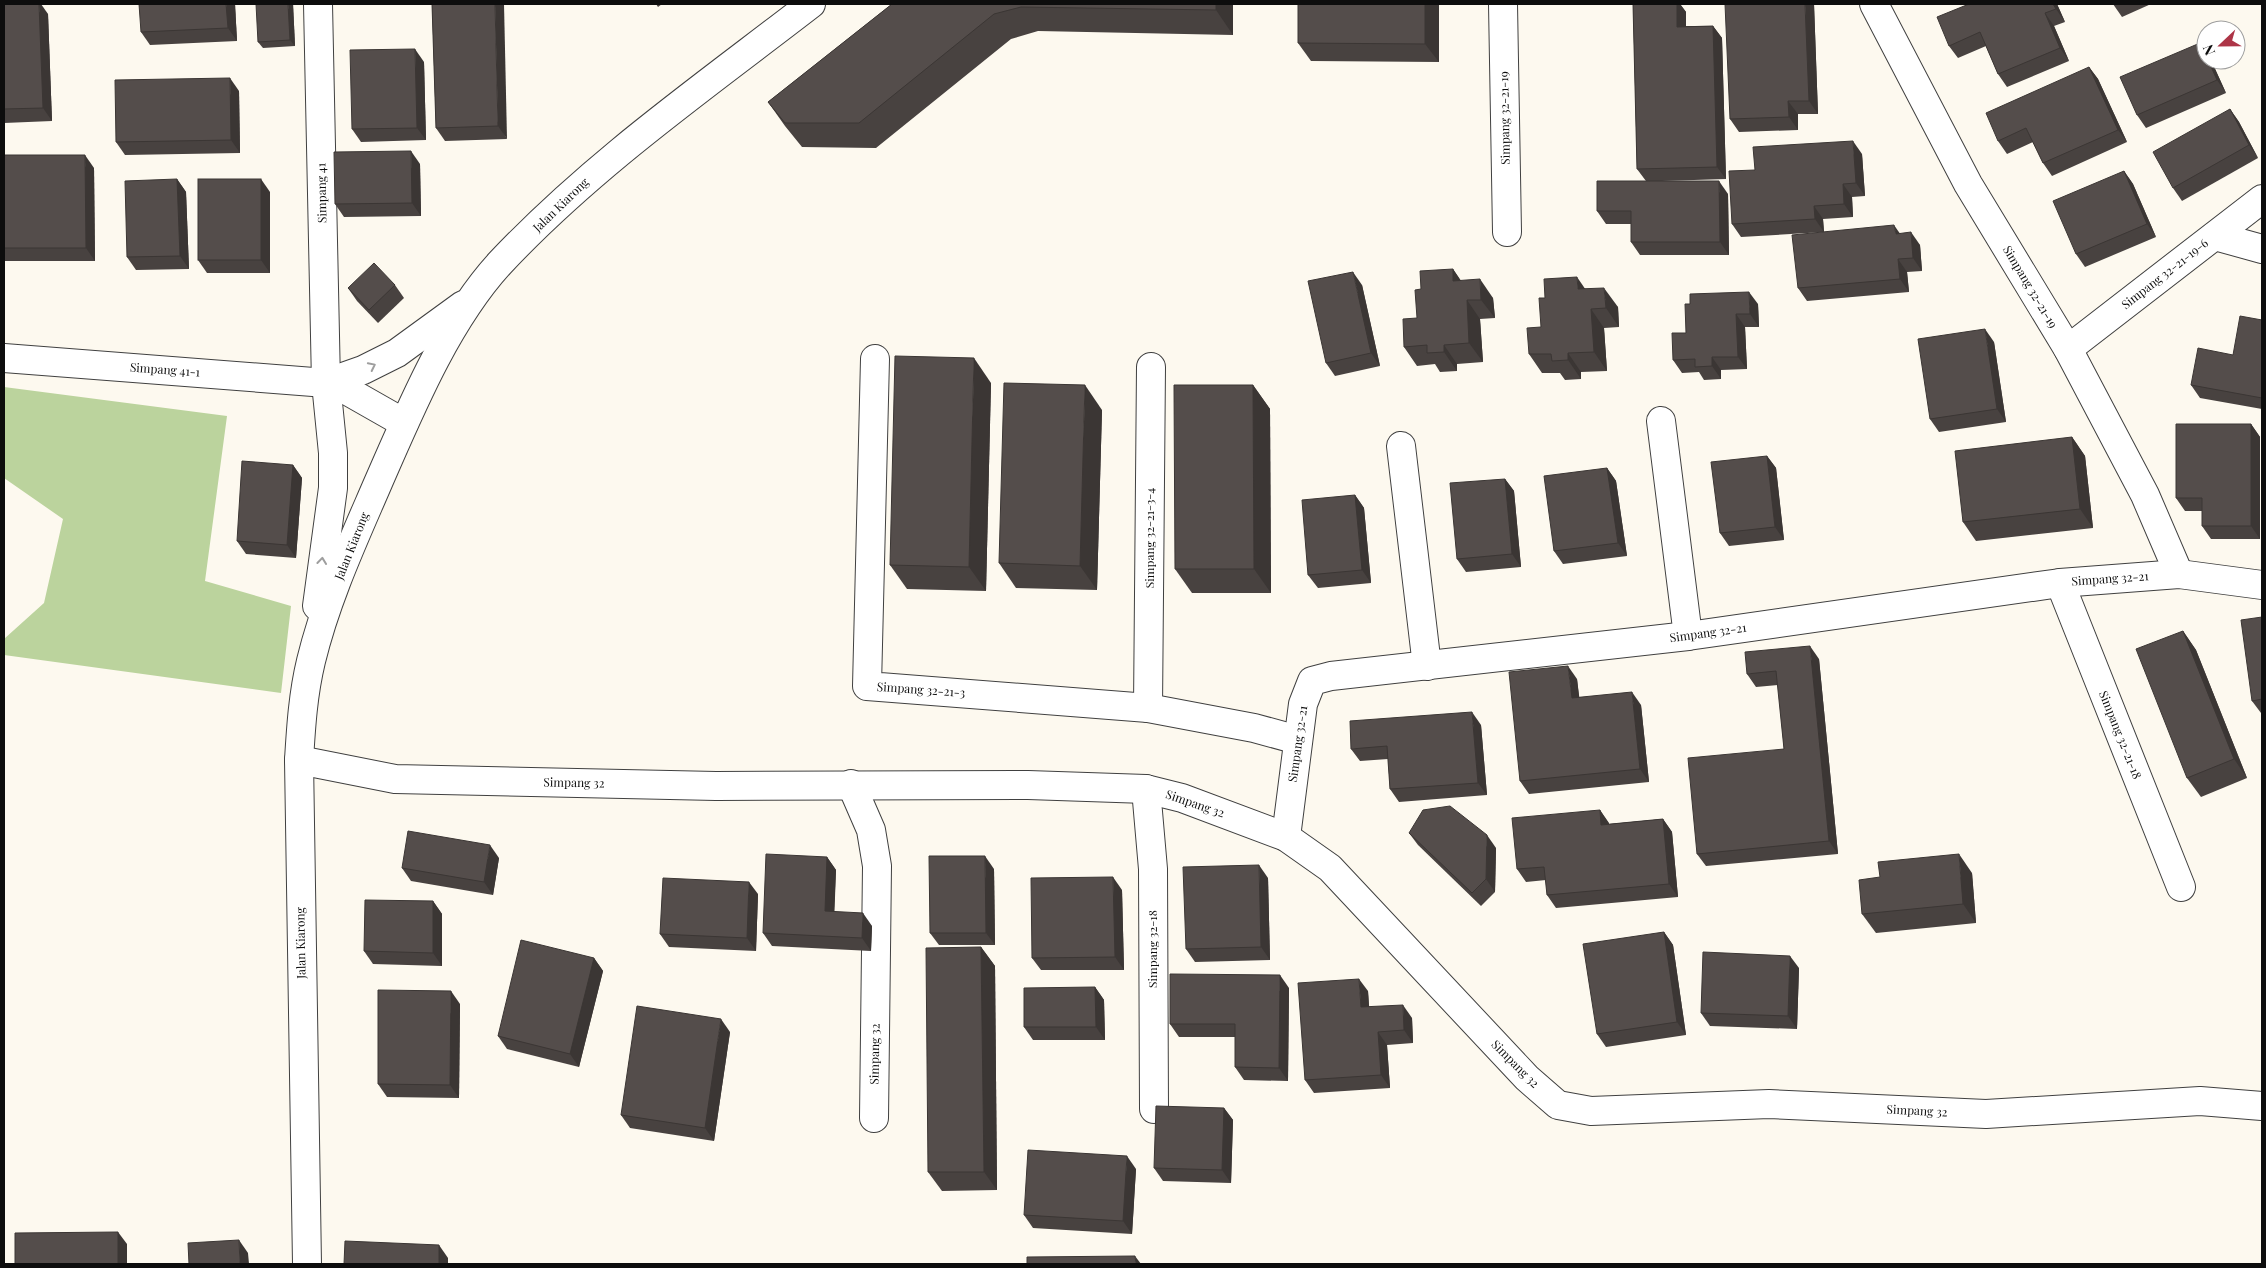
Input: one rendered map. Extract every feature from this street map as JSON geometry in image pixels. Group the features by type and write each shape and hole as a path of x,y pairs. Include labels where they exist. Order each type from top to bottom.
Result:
{"street":[{"name":"Simpang 41","path":"318,4 326,383"},
{"name":"Jalan Kiarong","path":"307,1264 299,760 303,702 311,661 325,613 346,557 404,423 435,362 471,299 500,263 608,161 811,4"},
{"name":"Simpang 32-21-19","path":"1503,4 1507,232"},
{"name":"Simpang 32-21-19","path":"1874,4 1968,184 2068,349 2146,495 2179,574"},
{"name":"Simpang 32-21-19-6","path":"2068,349 2262,199"},
{"path":"2215,236 2262,249"},
{"name":"Simpang 41-1","path":"326,383 363,370 397,354 471,299"},
{"name":"Simpang 41-1","path":"4,358 326,383 346,390 404,423"},
{"name":"Simpang 32-21-3","path":"876,358 867,686 1148,708 1254,728 1298,740"},
{"name":"Simpang 32-21-3-4","path":"1148,708 1151,367"},
{"path":"311,661 324,545 333,488 333,452 326,383"},
{"path":"1661,421 1688,636"},
{"path":"1401,446 1426,666"},
{"name":"Simpang 32-21","path":"1286,837 1303,704 1312,681 1331,676 1688,636 2060,583 2179,574 2262,585"},
{"name":"Simpang 32-21-18","path":"2060,583 2181,887"},
{"name":"Simpang 32","path":"299,760 395,779 716,786 851,784 1028,785 1146,789 1182,798 1286,837 1330,868 1527,1078 1558,1105 1591,1111 1769,1104 1986,1114 2200,1101 2262,1106"},
{"name":"Simpang 32","path":"851,784 871,830 877,866 874,1118"},
{"name":"Simpang 32-18","path":"1146,789 1153,869 1154,1109"}],"green space":[{"path":"4,387 227,416 205,581 291,606 281,693 4,655 4,639 44,603 63,519 4,478"}],"building":[{"path":"4,4 39,4 43,108 4,109"},
{"path":"139,4 226,4 228,28 141,32"},
{"path":"256,4 288,4 290,40 258,42"},
{"path":"432,4 495,4 498,126 436,128"},
{"path":"892,4 1216,4 1216,10 1021,7 994,14 859,123 785,123 768,102"},
{"path":"1298,4 1425,4 1425,44 1298,43"},
{"path":"1633,4 1677,4 1677,27 1713,26 1717,167 1637,169"},
{"path":"1725,4 1805,4 1809,101 1788,101 1789,117 1730,119"},
{"path":"1969,4 2053,4 2056,9 2045,13 2060,48 1998,74 1980,32 1949,46 1937,17"},
{"path":"2196,45 2196,70 2212,70 2217,80 2137,115 2120,77"},
{"path":"415,49 417,128 352,129 350,50"},
{"path":"2089,67 2118,130 2043,163 2026,128 1998,141 1986,113"},
{"path":"230,78 231,140 116,142 115,80"},
{"path":"2230,109 2249,145 2173,188 2153,152"},
{"path":"1853,141 1856,183 1843,184 1844,204 1814,206 1815,219 1732,224 1729,171 1755,170 1753,147"},
{"path":"411,151 412,203 335,204 334,152"},
{"path":"4,155 85,155 86,248 4,248"},
{"path":"2124,171 2147,224 2076,254 2053,201"},
{"path":"177,179 180,256 127,257 125,181"},
{"path":"198,179 261,179 261,260 198,260"},
{"path":"1597,181 1719,181 1720,242 1631,242 1631,211 1597,211"},
{"path":"1894,225 1896,234 1911,232 1913,258 1898,259 1900,279 1798,288 1792,235"},
{"path":"374,263 395,285 369,310 348,288"},
{"path":"1453,269 1453,281 1480,279 1481,300 1467,300 1469,343 1444,345 1444,352 1427,353 1427,345 1404,347 1403,319 1417,318 1415,290 1421,289 1420,271"},
{"path":"1353,272 1371,353 1326,363 1308,281"},
{"path":"1577,277 1578,289 1604,288 1606,308 1591,309 1594,352 1568,353 1568,360 1552,361 1551,354 1529,354 1527,328 1541,327 1539,298 1545,298 1544,279"},
{"path":"1749,292 1750,314 1736,314 1738,357 1712,357 1712,366 1695,367 1695,359 1673,360 1672,333 1686,333 1685,304 1690,304 1690,294"},
{"path":"2240,316 2262,320 2262,398 2191,385 2198,348 2233,355"},
{"path":"1985,329 1997,409 1930,419 1918,339"},
{"path":"895,356 974,358 969,567 890,565"},
{"path":"1004,383 1085,385 1080,566 999,563"},
{"path":"1174,385 1253,385 1254,569 1175,569"},
{"path":"2176,424 2251,424 2251,526 2202,526 2202,498 2176,498"},
{"path":"2072,437 2080,509 1963,522 1955,451"},
{"path":"1767,456 1775,527 1720,533 1711,462"},
{"path":"242,461 293,465 287,545 237,541"},
{"path":"1607,468 1618,543 1554,551 1544,476"},
{"path":"1505,479 1512,554 1457,559 1450,483"},
{"path":"1355,495 1362,570 1308,575 1302,500"},
{"path":"2262,617 2262,699 2252,701 2241,620"},
{"path":"2183,631 2234,759 2187,778 2136,649"},
{"path":"1810,646 1829,841 1697,854 1688,758 1784,749 1776,671 1747,674 1745,652"},
{"path":"1568,666 1572,698 1632,692 1640,769 1520,781 1509,672"},
{"path":"1472,712 1478,783 1390,789 1387,746 1351,749 1350,721"},
{"path":"1450,806 1487,835 1486,879 1472,893 1409,833 1423,810"},
{"path":"1600,810 1601,825 1663,819 1669,884 1547,895 1544,867 1517,869 1512,818"},
{"path":"408,831 490,845 484,882 402,868"},
{"path":"766,854 827,857 825,911 863,913 862,938 763,933"},
{"path":"1959,854 1963,904 1862,914 1859,880 1880,877 1878,862"},
{"path":"929,856 985,856 986,933 930,933"},
{"path":"1259,865 1261,947 1186,949 1183,867"},
{"path":"1113,877 1115,957 1032,958 1031,878"},
{"path":"663,878 749,882 747,938 660,934"},
{"path":"365,900 433,901 433,953 364,951"},
{"path":"1664,932 1677,1022 1597,1034 1583,944"},
{"path":"521,940 594,958 570,1054 498,1036"},
{"path":"981,947 984,1172 928,1172 926,948"},
{"path":"1703,952 1790,956 1788,1016 1701,1013"},
{"path":"1170,974 1280,975 1279,1068 1235,1067 1235,1024 1170,1024"},
{"path":"1359,979 1361,1007 1403,1005 1404,1030 1378,1032 1381,1075 1305,1080 1298,983"},
{"path":"1095,987 1096,1027 1024,1027 1024,988"},
{"path":"378,990 451,991 450,1085 378,1084"},
{"path":"637,1006 721,1019 705,1128 621,1115"},
{"path":"1156,1106 1224,1108 1222,1170 1154,1168"},
{"path":"1028,1150 1127,1156 1123,1221 1024,1215"},
{"path":"118,1232 118,1264 15,1264 15,1233"},
{"path":"239,1240 240,1264 189,1264 188,1243"},
{"path":"345,1241 439,1245 439,1264 344,1264"},
{"path":"1135,1256 1136,1264 1027,1264 1027,1257"}]}
